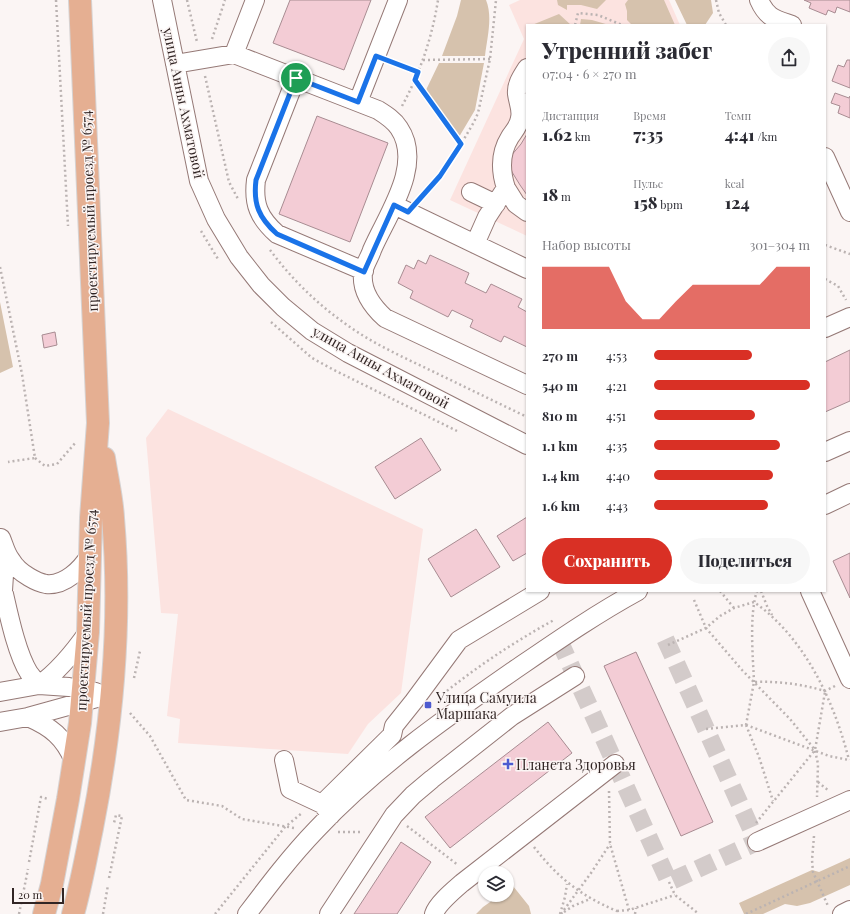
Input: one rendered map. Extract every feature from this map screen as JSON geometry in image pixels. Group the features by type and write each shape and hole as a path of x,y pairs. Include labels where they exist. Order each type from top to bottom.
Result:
{"main road":[{"name":"проектируемый проезд № 6574","path":"44,914 52,884 74,760 83,696 88,632 91,518 98,423 80,0"},
{"name":"проектируемый проезд № 6574","path":"73,914 80,889 97,803 108,728 116,635 116,564 113,516 98,423"}],"street":[{"name":"улица Анны Ахматовой","path":"162,0 199,181 216,219 239,257 261,286 312,331 348,353 526,444"},
{"path":"234,54 255,0"},
{"path":"358,102 398,0"},
{"path":"758,0 766,13 771,17 789,24"},
{"path":"175,64 234,54 378,110 393,120 405,139 408,153 407,170 401,209 364,272 364,284 372,304 385,318 526,385"},
{"path":"526,69 521,76 517,89 521,111 519,124 506,144 502,153 501,163 506,188 516,204 526,211"},
{"path":"296,78 256,180 255,190 257,208 267,226 277,234 364,272"},
{"path":"826,159 850,212"},
{"path":"475,244 487,218 506,188"},
{"path":"471,192 496,204"},
{"path":"401,209 526,269"},
{"path":"826,327 849,309"},
{"path":"826,452 850,441"},
{"path":"826,505 850,494"},
{"path":"0,535 11,561 23,574 45,584 57,583 69,578 85,564 90,554"},
{"path":"0,535 4,575 4,594 0,623"},
{"path":"247,914 281,869 328,817 392,735 394,726 459,640 538,592"},
{"path":"328,817 410,745 460,708 584,623 636,592"},
{"path":"810,592 850,679"},
{"path":"4,594 10,622 22,657 28,672 39,685"},
{"path":"39,685 49,678 63,664 88,632"},
{"path":"329,914 394,815 432,779 512,716 575,676"},
{"path":"0,692 39,685 69,687 83,696"},
{"path":"10,717 83,696 111,694"},
{"path":"10,717 51,729 68,746 74,760"},
{"path":"284,760 290,789 328,817"},
{"path":"434,914 444,901 471,875 612,766"},
{"path":"757,842 850,800"},
{"path":"835,911 850,910"}],"path":[{"path":"56,0 68,229"},
{"path":"205,59 225,0"},
{"path":"393,120 415,80 423,60 430,38 438,0"},
{"path":"401,209 440,176 461,144 478,113 490,59 496,0"},
{"path":"716,0 719,13 725,24"},
{"path":"575,24 578,13 598,15 620,24"},
{"path":"376,56 418,72"},
{"path":"423,60 490,59"},
{"path":"415,80 461,144"},
{"path":"826,245 850,254"},
{"path":"0,267 22,374 35,458 45,466 57,464 77,441"},
{"path":"826,280 838,286 849,309"},
{"path":"391,352 526,417"},
{"path":"8,462 35,458"},
{"path":"721,592 734,608"},
{"path":"757,592 754,602 754,682 746,725 764,769 773,802"},
{"path":"706,729 746,725 829,756 850,760 838,723 825,691 802,653 775,619 767,606 761,592"},
{"path":"694,600 706,628 728,654 786,715 815,750"},
{"path":"668,646 706,628 720,616 734,608 754,602"},
{"path":"754,602 775,619"},
{"path":"134,680 140,651"},
{"path":"754,682 787,682 825,691"},
{"path":"825,691 815,750 818,770 812,860 813,872 817,881 835,911"},
{"path":"127,710 150,736 186,800 222,806 242,819 286,827 215,914"},
{"path":"756,824 815,750"},
{"path":"612,766 610,844 629,910"},
{"path":"29,862 41,797 48,799 46,807"},
{"path":"109,878 122,816 116,815 113,830"},
{"path":"394,815 471,875"},
{"path":"328,817 361,832"},
{"path":"524,834 545,861 567,883 590,899 618,912 636,908 675,895"},
{"path":"561,914 578,892 610,844"},
{"path":"746,914 850,866"},
{"path":"19,914 28,869"},
{"path":"669,882 675,895 699,914"},
{"path":"561,914 567,883"},
{"path":"103,914 108,884"},
{"path":"561,914 573,906 590,899"},
{"path":"635,914 636,908"}],"shaded area":[{"path":"461,0 486,0 489,20 485,56 442,56 457,16"},
{"path":"520,0 669,0 680,24 526,24 526,236 450,200 524,39 509,5"},
{"path":"557,0 606,0 597,9 581,5 567,5 567,10 558,5"},
{"path":"628,0 664,0 675,24 631,24 627,20 625,4"},
{"path":"675,0 711,0 713,13 706,24 687,24"},
{"path":"559,14 570,24 534,24"},
{"path":"581,19 592,20 606,24 580,24"},
{"path":"439,63 484,63 475,110 459,137 426,90"},
{"path":"0,302 13,367 0,373"},
{"path":"168,409 423,529 401,693 368,724 348,754 178,743 180,719 167,716 178,614 161,613 146,438"},
{"path":"850,858 850,885 810,903 797,906 785,904 763,914 744,914 739,903 812,870 819,872"},
{"path":"514,887 529,906 531,914 476,914 490,902 514,902"}],"building":[{"path":"290,0 371,0 344,70 273,43"},
{"path":"804,0 850,0 850,12 837,7 835,13 828,10 826,15 809,8 811,3"},
{"path":"847,60 850,60 850,88 832,81 838,65 844,67"},
{"path":"835,93 849,98 850,96 850,118 838,113 840,106 831,103"},
{"path":"317,116 388,143 350,242 279,214"},
{"path":"526,136 526,194 512,172 509,161 510,157"},
{"path":"430,255 469,273 465,283 486,293 491,284 522,299 518,307 526,311 526,347 504,336 501,342 470,327 473,320 452,310 448,317 410,298 413,291 398,283 406,265 414,269 418,260 426,264"},
{"path":"55,332 57,345 44,348 42,335"},
{"path":"850,350 850,401 826,412 826,362"},
{"path":"421,438 441,470 395,499 375,467"},
{"path":"526,518 526,554 513,561 497,536"},
{"path":"476,529 500,567 451,597 428,559"},
{"path":"850,553 850,598 833,561"},
{"path":"636,652 713,822 681,836 604,666"},
{"path":"548,722 572,753 450,848 425,817"},
{"path":"401,842 431,862 397,914 354,914"}],"tunnel":[{"path":"559,640 669,882 757,842 663,634"}],"place":[{"name":"Улица Самуила Маршака","path":"428,705"},
{"name":"Планета Здоровья","path":"508,764"}],"route":[{"path":"376,56 418,72 415,80 461,144 447,168 408,212 394,205 364,272 277,234 267,226 257,208 255,190 256,180 296,78 358,102 376,56"}]}
